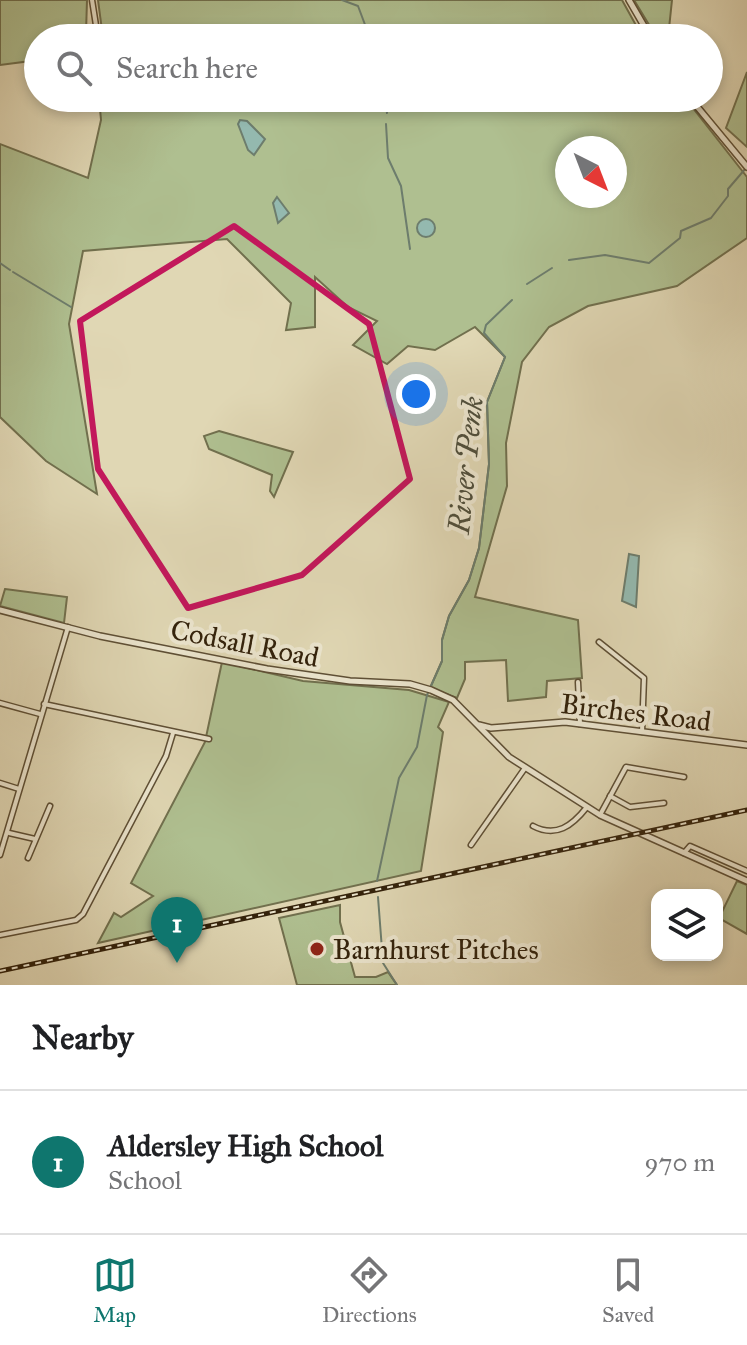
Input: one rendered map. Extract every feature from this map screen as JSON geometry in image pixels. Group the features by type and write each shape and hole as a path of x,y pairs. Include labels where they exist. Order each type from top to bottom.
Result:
{"street":[{"path":"92,0 96,24"},
{"path":"629,0 643,24"},
{"path":"702,112 747,167"},
{"name":"Codsall Road","path":"0,610 316,678 410,684 453,700 493,745 600,815 747,881"},
{"path":"0,855 68,627"},
{"path":"599,642 644,678 642,732"},
{"path":"578,682 580,724"},
{"path":"0,703 40,714"},
{"path":"44,703 209,739"},
{"name":"Birches Road","path":"475,722 491,728 539,722 580,724 747,745"},
{"path":"0,935 76,920 83,914 166,756 173,733"},
{"path":"600,815 628,766 684,777"},
{"path":"471,845 525,768"},
{"path":"0,783 19,789"},
{"path":"610,796 630,807 664,803"},
{"path":"28,858 50,806"},
{"path":"533,826 545,832 561,830 587,807"},
{"path":"9,833 35,839"},
{"path":"684,853 690,846 747,871"}],"highlighted area":[{"path":"234,226 369,324 410,479 302,575 188,608 98,469 80,321"}],"green space":[{"path":"0,0 87,0 86,24 24,24 24,62 0,65"},
{"path":"98,0 622,0 635,24 101,24"},
{"path":"634,0 672,0 669,24 649,24"},
{"path":"747,72 747,147 726,128"},
{"path":"100,112 696,112 747,177 747,238 677,286 588,306 549,327 522,362 506,443 507,486 475,597 578,620 582,678 547,681 546,697 508,701 506,660 465,662 465,679 457,698 430,688 442,661 442,640 449,616 469,580 479,548 489,464 487,402 505,357 475,327 435,350 408,346 387,364 353,345 377,321 348,307 315,277 315,327 286,330 291,303 227,239 83,251 69,324 97,494 46,461 0,417 0,144 88,178"},
{"path":"219,431 293,452 274,497 270,491 272,475 209,449 204,436"},
{"path":"5,589 67,597 64,623 0,606"},
{"path":"222,662 303,681 409,690 449,702 438,727 443,732 421,871 98,943 114,913 121,917 153,896 131,883 205,742"},
{"path":"737,881 747,885 747,934 723,920 723,910"},
{"name":"Barnhurst Pitches","path":"340,905 340,922 355,977 376,977 388,972 397,985 297,985 279,918"}],"water":[{"path":"240,120 247,121 265,139 254,155 248,150 238,124"},
{"path":"277,197 289,213 278,223 273,203"},
{"path":"426,219 435,228 426,237 417,228"},
{"path":"629,554 639,556 636,607 622,601"}],"waterway":[{"path":"342,0 358,6 365,24"},
{"path":"386,124 388,158 401,186 410,249"},
{"name":"River Penk","path":"569,260 605,255 649,263 680,238 681,231 711,218 728,196 728,189 746,168"},
{"path":"0,263 10,270"},
{"name":"River Penk","path":"527,284 552,268"},
{"path":"13,272 71,307"},
{"name":"River Penk","path":"377,881 399,778 417,747 427,695 442,661 442,640 449,616 469,580 479,548 489,464 487,402 505,357 484,333 486,325 512,300"},
{"name":"River Penk","path":"378,897 383,963 397,985"}],"railway":[{"path":"0,971 747,810"}],"place":[{"name":"Barnhurst Pitches","path":"317,949"},
{"name":"Aldersley High School","path":"177,963"}]}
